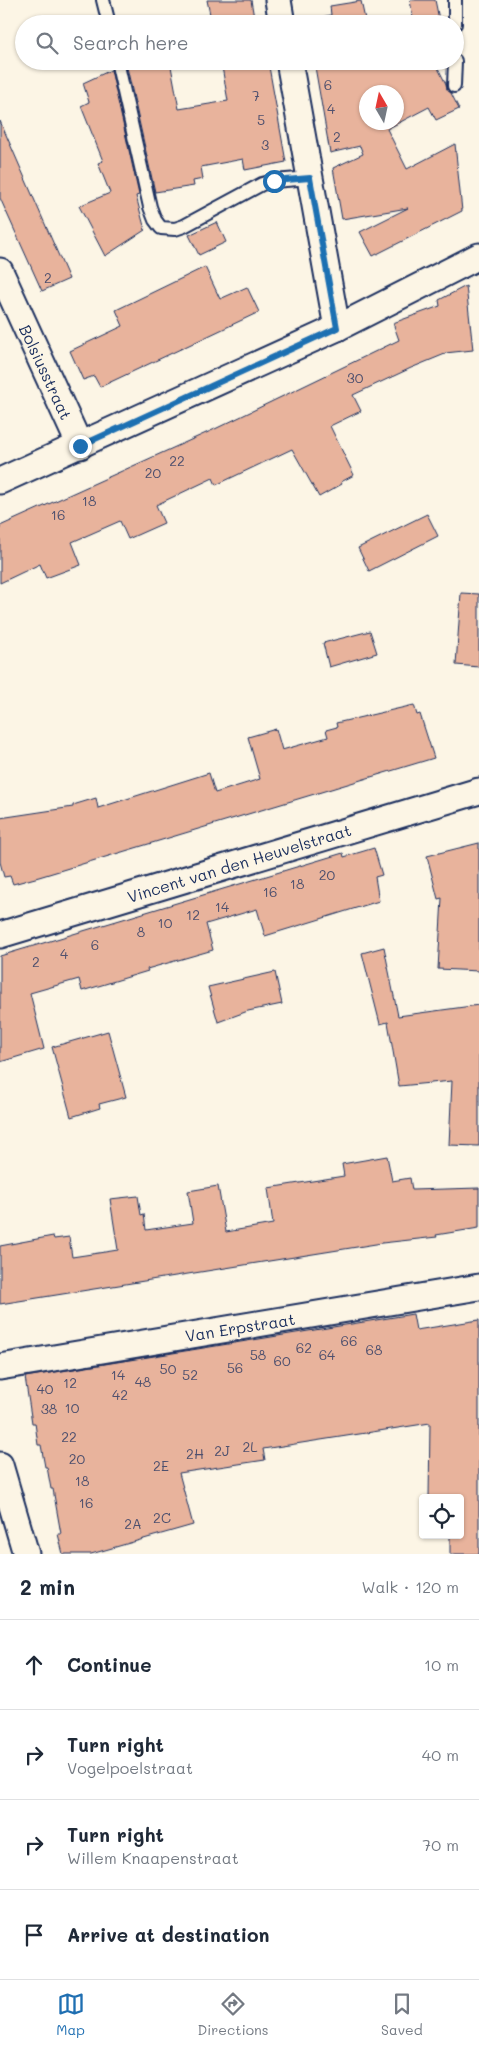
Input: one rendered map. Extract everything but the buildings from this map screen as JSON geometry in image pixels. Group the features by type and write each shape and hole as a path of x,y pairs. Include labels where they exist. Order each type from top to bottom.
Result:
{"street":[{"path":"278,0 280,15"},
{"path":"291,70 337,328"},
{"path":"0,481 337,328 479,256"},
{"name":"Bolsiusstraat","path":"0,271 80,446"},
{"name":"Vincent van den Heuvelstraat","path":"0,935 479,791"},
{"name":"Van Erpstraat","path":"0,1367 479,1287"},
{"path":"0,1465 26,1554"}],"lane":[{"path":"103,0 107,15"},
{"path":"455,0 455,15"},
{"path":"119,70 150,207 155,220 161,228 167,230 184,226 262,184 310,178"},
{"path":"454,86 455,70"}],"route":[{"path":"80,446 337,328 310,178 274,181"}]}
